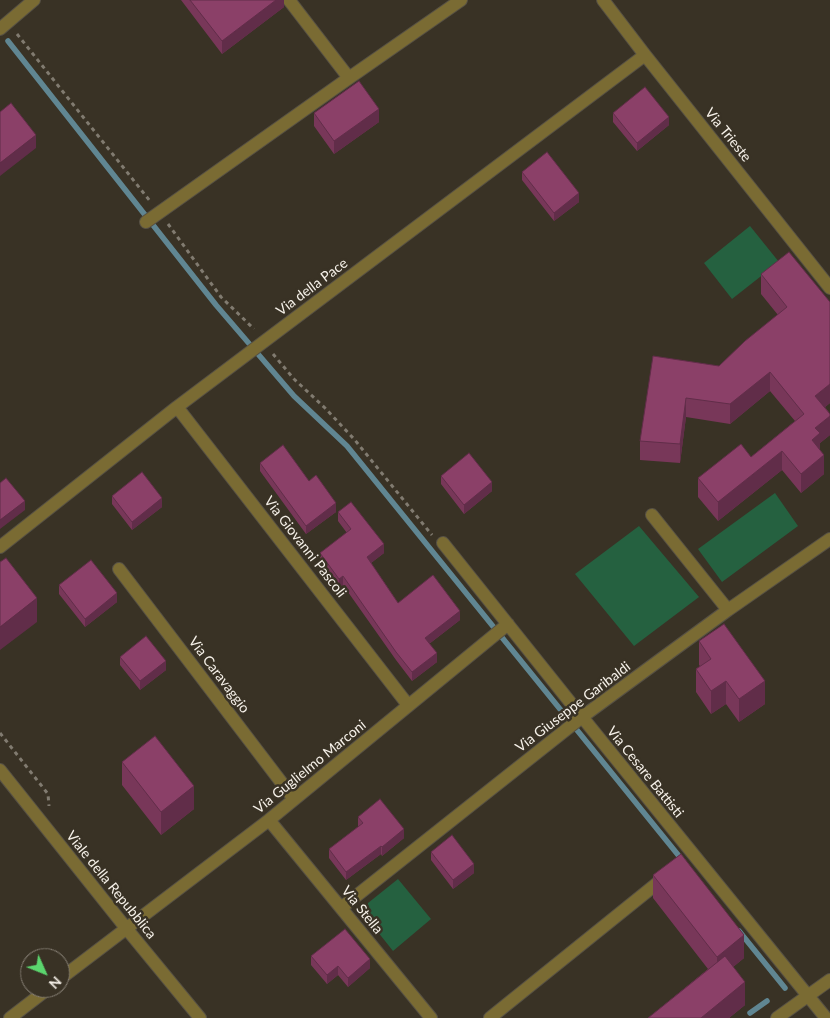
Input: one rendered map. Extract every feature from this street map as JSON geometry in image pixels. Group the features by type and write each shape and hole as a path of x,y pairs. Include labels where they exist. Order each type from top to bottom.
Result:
{"street":[{"path":"3,26 34,0"},
{"path":"289,0 349,78"},
{"path":"153,217 461,0"},
{"name":"Via Trieste","path":"603,0 830,288"},
{"name":"Via della Pace","path":"0,547 177,407 645,55"},
{"name":"Via Giovanni Pascoli","path":"177,407 408,705"},
{"path":"652,515 728,610"},
{"name":"Via Giuseppe Garibaldi","path":"341,908 580,718 728,610 830,539"},
{"name":"Via Cesare Battisti","path":"443,543 580,718 686,860 826,1018"},
{"name":"Via Caravaggio","path":"119,569 294,799"},
{"name":"Via Guglielmo Marconi","path":"70,971 269,820 506,625"},
{"name":"Viale della Repubblica","path":"0,770 200,1018"},
{"name":"Via Stella","path":"269,820 431,1018"},
{"path":"490,1018 686,860"},
{"path":"776,1018 830,980"},
{"path":"10,1018 36,998"}],"path":[{"path":"3,26 13,29 153,217 221,297 254,330 262,343 294,379 354,439 434,538 443,543"}],"green space":[{"path":"750,226 779,262 732,299 704,263"},
{"path":"775,493 798,526 722,582 698,549"},
{"path":"639,526 699,597 634,646 575,574"},
{"path":"398,879 431,919 393,951 366,917 368,903"}],"building":[{"path":"190,0 276,0 222,41"},
{"path":"359,81 379,109 334,141 314,113"},
{"path":"645,87 669,117 637,143 613,113"},
{"path":"11,103 36,135 0,163 0,112"},
{"path":"547,152 579,193 554,213 522,172"},
{"path":"789,252 830,302 830,384 815,396 830,416 815,428 820,433 812,440 824,455 801,474 782,451 718,502 698,478 741,444 751,457 804,414 770,372 730,404 686,398 680,444 640,441 653,356 719,366 745,341 787,307 761,274"},
{"path":"283,445 309,481 316,475 336,503 306,526 260,463"},
{"path":"469,453 492,482 464,505 441,476"},
{"path":"142,472 162,498 132,522 112,496"},
{"path":"6,478 25,501 0,520 0,483"},
{"path":"351,502 384,544 367,557 398,603 433,575 460,611 425,638 437,653 412,672 343,576 339,579 320,553 351,529 338,512"},
{"path":"6,558 37,598 0,627 0,562"},
{"path":"91,560 117,593 85,619 59,585"},
{"path":"724,624 765,681 739,699 726,681 711,691 696,669 711,659 699,641"},
{"path":"146,636 166,661 140,681 120,657"},
{"path":"155,736 194,786 161,812 122,762"},
{"path":"380,799 404,829 346,872 329,849 363,823 358,817"},
{"path":"452,835 474,864 453,880 431,852"},
{"path":"681,854 744,935 717,957 653,875"},
{"path":"345,929 370,959 348,978 338,966 327,975 311,956"},
{"path":"725,956 745,982 701,1018 648,1018"}],"waterway":[{"path":"8,41 216,305 294,396 347,446 683,861"},
{"path":"739,931 785,988"},
{"path":"750,1013 767,1001"}]}
